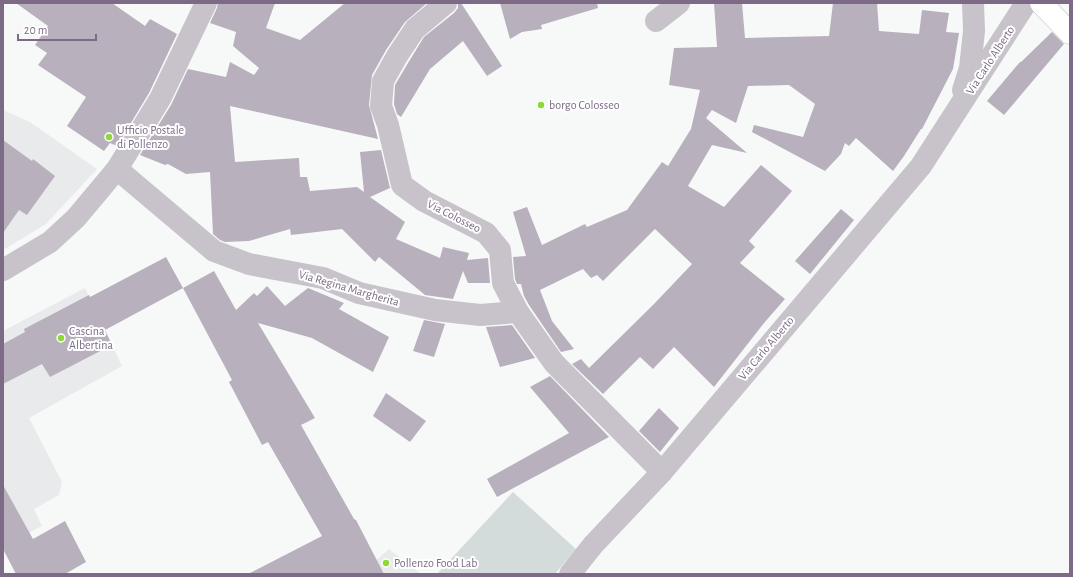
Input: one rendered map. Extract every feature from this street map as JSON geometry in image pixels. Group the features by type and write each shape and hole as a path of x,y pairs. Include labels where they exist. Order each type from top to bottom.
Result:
{"main road":[{"path":"1041,3 1070,33"}],"street":[{"path":"3,270 56,237 76,218 116,169 160,99 206,3"},
{"name":"Via Colosseo","path":"446,3 415,29 383,81 381,106 388,125 402,185 424,201 486,233 500,250 503,283 518,312 554,363 662,472"},
{"path":"656,21 679,3"},
{"name":"Via Carlo Alberto","path":"954,116 970,68 974,31 972,3"},
{"name":"Via Carlo Alberto","path":"570,574 593,545 662,472 921,166 1026,3"},
{"name":"Via Regina Margherita","path":"116,169 214,251 249,264 323,278 359,293 435,310 480,315 518,312"}],"shaded area":[{"path":"3,110 30,122 97,169 46,224 3,250"},
{"path":"85,288 122,366 29,418 62,482 59,495 34,509 42,526 3,546 3,331"},
{"path":"513,492 576,549 555,574 437,574"},
{"path":"389,549 421,574 361,574"}],"building":[{"path":"16,3 112,3 145,26 150,19 177,34 149,93 117,146 110,143 104,151 67,126 86,97 38,65 47,53 35,45 48,26"},
{"path":"218,3 275,3 266,28 300,40 345,3 427,3 405,22 386,50 372,75 369,105 378,139 230,106 235,162 299,158 300,177 307,177 310,191 357,187 364,192 360,152 381,150 390,188 370,197 405,222 396,239 440,258 443,247 469,253 467,260 488,258 490,283 468,283 463,271 453,299 425,295 379,257 375,262 342,229 291,235 290,229 249,241 225,242 213,234 210,172 186,174 168,164 165,165 140,155 171,105 188,69 226,77 230,62 254,75 259,68 233,46 236,32 210,23"},
{"path":"458,3 461,3 502,66 487,76 463,41 430,69 401,117 397,114 394,104 395,85 424,37 454,13 458,8"},
{"path":"500,3 597,3 598,8 541,25 542,29 522,32 510,39"},
{"path":"714,3 742,3 745,38 829,36 833,3 877,3 879,31 919,34 922,10 949,13 946,32 959,33 953,69 922,129 893,171 856,138 849,146 845,143 841,154 825,171 752,132 754,125 803,137 815,104 789,85 748,86 736,123 712,110 706,118 747,153 712,145 688,186 724,207 761,165 792,191 749,241 755,247 740,263 785,299 764,323 714,387 674,347 653,369 640,357 603,394 572,364 581,359 589,368 692,264 655,229 603,281 597,275 591,278 583,269 540,290 552,321 574,349 561,352 529,305 524,296 521,284 517,284 515,279 513,257 526,256 513,212 527,207 542,245 585,224 587,227 627,210 662,162 668,166 691,129 700,90 669,85 674,48 717,47"},
{"path":"1052,32 1064,44 1004,115 987,101 1020,62"},
{"path":"3,140 32,161 33,159 55,176 27,215 19,210 3,233"},
{"path":"841,209 854,220 810,274 795,261"},
{"name":"Cascina Albertina","path":"166,257 183,288 105,330 112,345 50,377 42,364 3,384 3,344 25,332 24,329 89,295 90,297"},
{"path":"214,271 236,310 254,293 257,296 267,286 285,306 308,288 344,303 339,309 389,337 373,372 312,338 258,323 315,418 301,425 354,519 356,520 384,574 248,574 322,536 268,442 262,445 229,382 232,380 183,288"},
{"path":"424,320 445,324 434,357 413,351"},
{"path":"512,325 535,358 500,367 486,327"},
{"path":"550,376 609,437 497,497 487,479 569,433 530,387"},
{"path":"386,393 426,421 410,442 373,416"},
{"path":"659,408 679,428 660,452 639,431"},
{"path":"3,485 33,539 65,521 86,562 65,574 16,574 3,549"}],"place":[{"name":"borgo Colosseo","path":"541,105"},
{"name":"Ufficio Postale di Pollenzo","path":"109,137"},
{"name":"Cascina Albertina","path":"61,338"},
{"name":"Pollenzo Food Lab","path":"386,563"}]}
